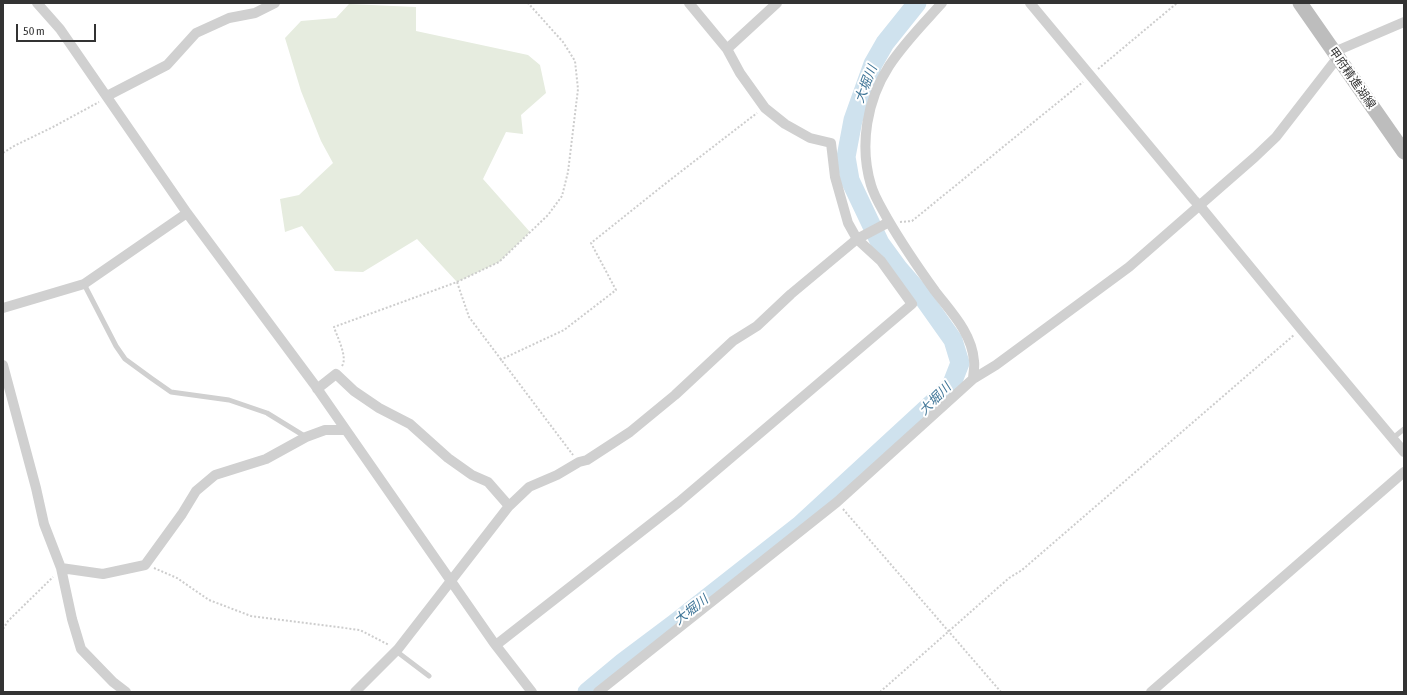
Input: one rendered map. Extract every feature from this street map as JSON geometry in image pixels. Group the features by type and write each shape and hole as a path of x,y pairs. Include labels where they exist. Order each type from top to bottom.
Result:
{"main road":[{"name":"甲府精進湖線","path":"1300,3 1404,152"}],"street":[{"path":"37,3 60,29 187,213 317,389 451,582 532,692"},
{"path":"107,96 167,65 196,33 229,18 255,13 275,3"},
{"path":"496,645 678,502 912,304 881,261 857,238 848,223 840,200 835,177 831,143 810,138 785,124 765,108 740,74 727,49 689,3"},
{"path":"727,49 777,3"},
{"path":"942,3 901,50 890,65 873,97 868,116 865,139 866,163 871,185 898,239 965,330 972,349 974,362 973,379"},
{"path":"1030,3 1404,452"},
{"path":"598,692 836,502 973,379 996,365 1124,272 1276,137 1336,54 1404,22"},
{"path":"3,308 84,284 187,213"},
{"path":"355,692 397,650 509,506 529,487 557,475 579,462 587,460 630,432 675,395 733,341 757,326 791,294 857,238 889,222"},
{"path":"3,365 36,488 44,524 66,583 72,619 81,649 113,682 126,692"},
{"path":"317,389 336,374 354,391 379,408 410,424 448,458 472,475 488,482 509,506"},
{"path":"61,568 103,574 145,565 182,514 196,491 215,475 266,459 306,437 325,430 346,430"},
{"path":"1151,692 1404,472"}],"lane":[{"path":"84,284 116,346 126,359 150,378 171,392 229,400 266,413 306,437"},
{"path":"1393,438 1404,429"},
{"path":"397,650 429,676"}],"path":[{"path":"336,374 344,363 344,357 334,327 457,282 499,262 548,214 562,196 567,178 578,89 575,61 563,42 528,3"},
{"path":"889,222 912,221 1177,3"},
{"path":"3,153 53,127 107,96"},
{"path":"500,360 564,330 616,290 591,243 670,180 765,108"},
{"path":"457,282 468,317 579,462"},
{"path":"880,692 1010,578 1033,560 1301,329"},
{"path":"836,502 1001,692"},
{"path":"145,565 177,578 210,600 251,616 360,630 397,650"},
{"path":"3,629 8,621 61,568"}],"shaded area":[{"path":"349,4 416,7 416,31 528,55 540,65 546,93 521,115 523,134 506,132 483,179 530,232 499,262 457,282 417,239 363,272 335,271 302,226 285,232 280,199 299,195 333,163 321,141 301,91 285,38 301,21 336,18"}],"waterway":[{"name":"大堀川","path":"587,692 623,662 800,525 951,386 960,363 953,340 919,292 899,269 880,243 850,180 846,157 853,120 873,64 885,43 917,3"}]}
